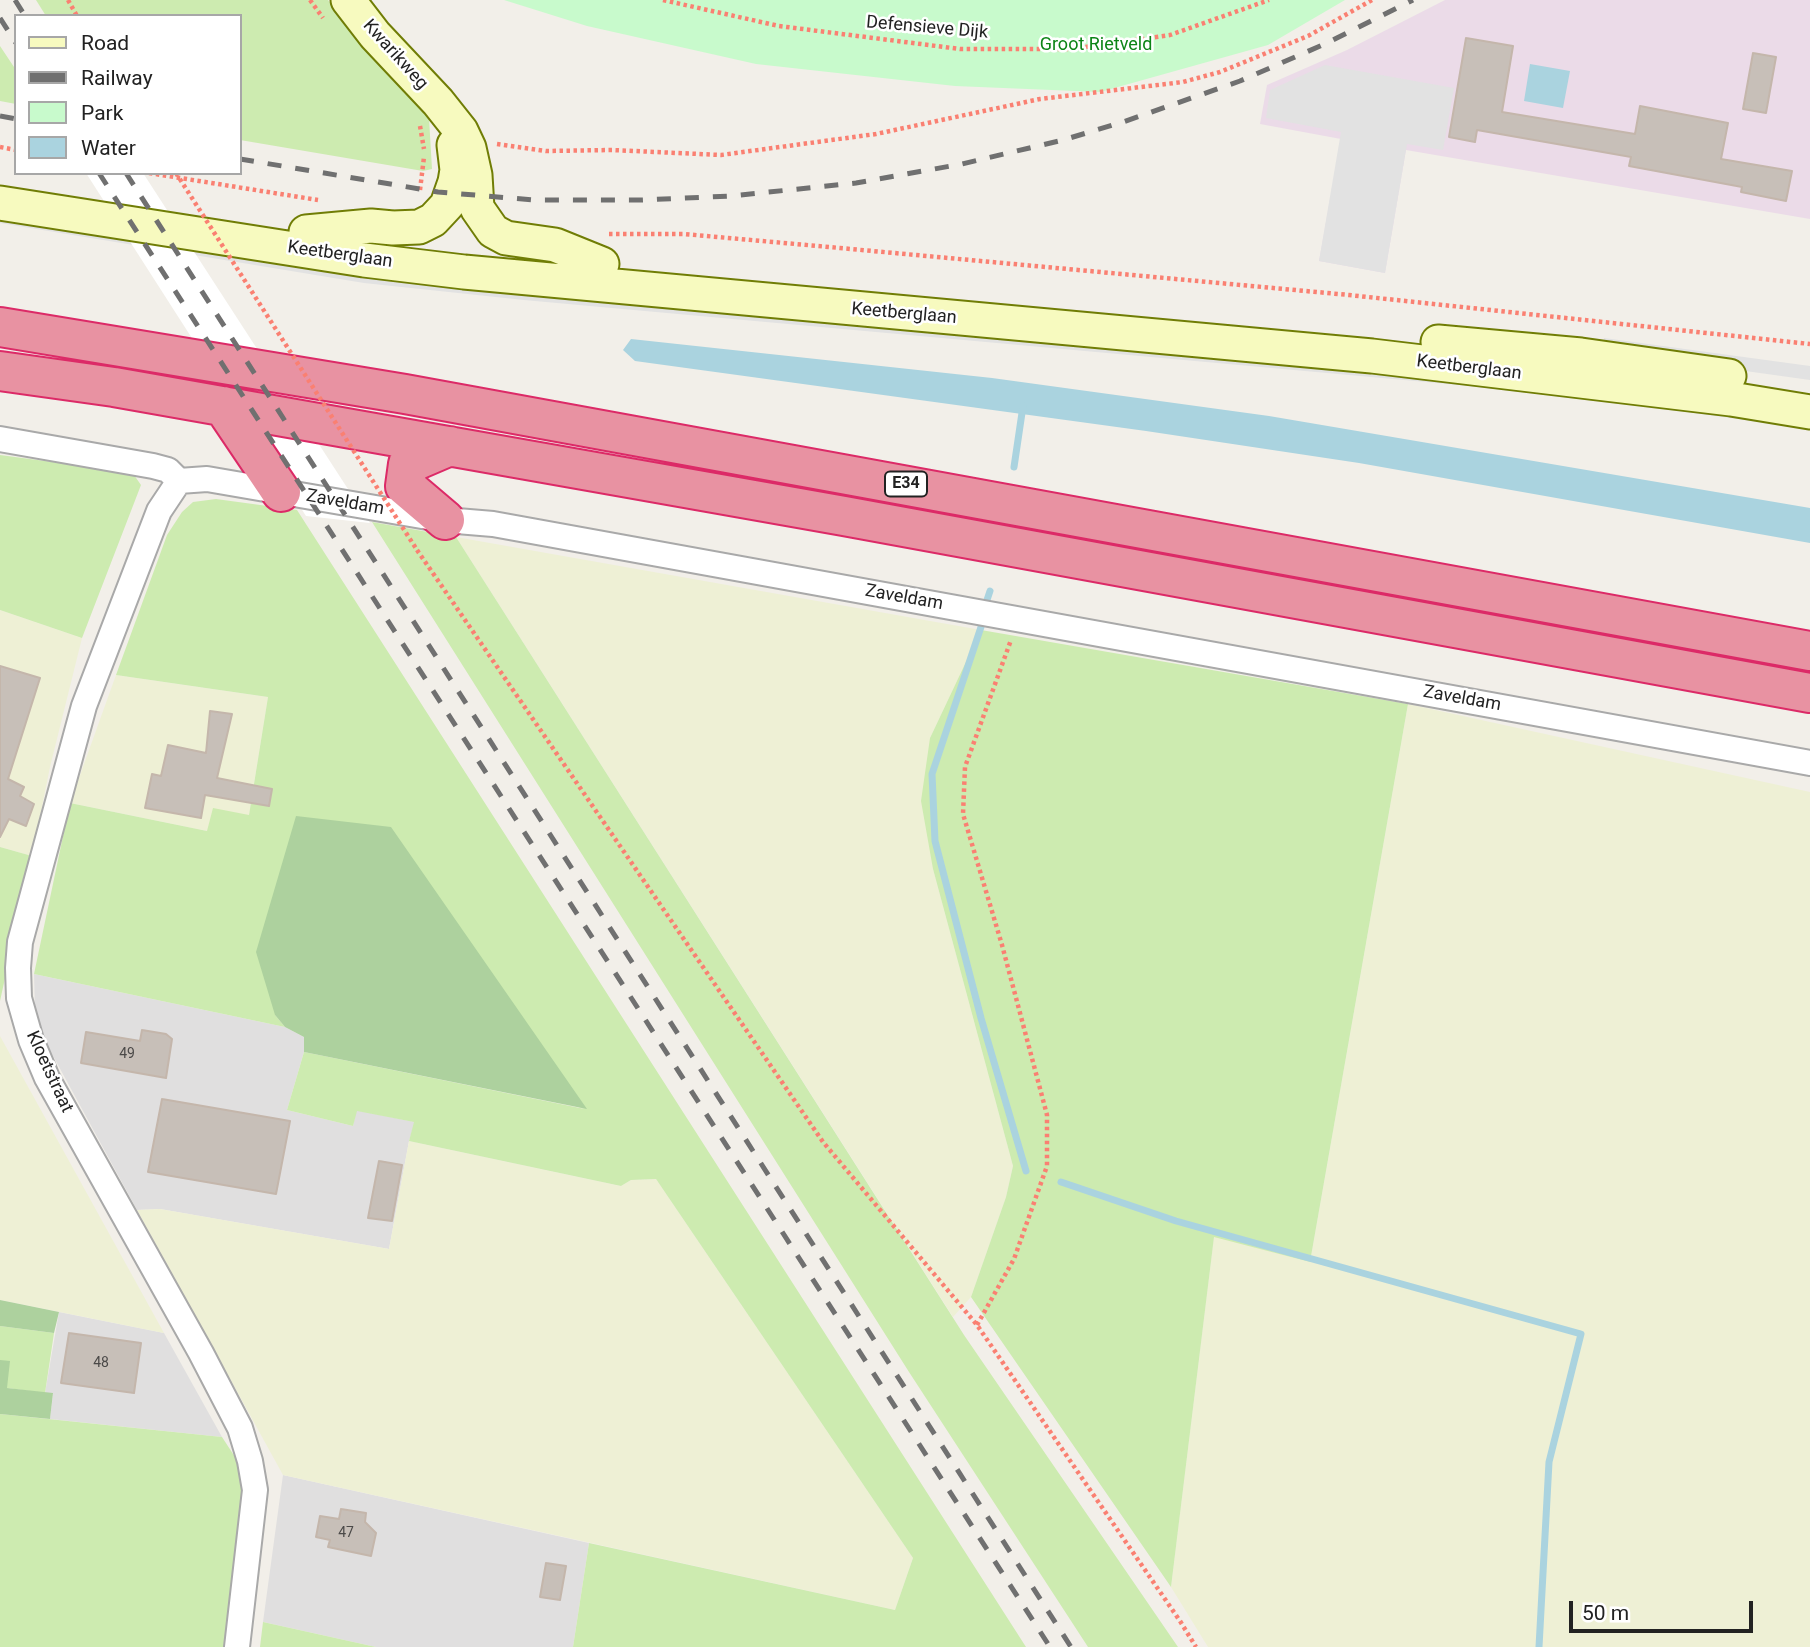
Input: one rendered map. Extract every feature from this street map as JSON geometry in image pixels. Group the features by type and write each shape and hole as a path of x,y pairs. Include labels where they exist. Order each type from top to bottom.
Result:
{"highway":[{"name":"E34","path":"0,327 405,394 1810,651"},
{"path":"0,371 223,406 450,446 1810,693"},
{"path":"223,406 281,492"},
{"path":"445,520 405,486 408,464 450,446"}],"main road":[{"name":"Kwarikweg","path":"348,0 375,35 461,131 475,175 477,208 493,231 506,238 603,249"},
{"name":"Kwarikweg","path":"443,109 450,128 457,170 447,205"},
{"name":"Keetberglaan","path":"0,181 306,232 458,250 603,249 1581,355 1810,388"},
{"name":"Keetberglaan","path":"0,203 364,260 464,272 1372,356 1731,399 1810,412"},
{"path":"306,232 371,226 419,227 433,220 447,205"}],"street":[{"name":"Zaveldam","path":"0,439 153,466 168,470 179,481 207,479 445,520 493,524 1810,763"},
{"name":"Kloetstraat","path":"179,481 159,511 84,706 20,942 19,998 31,1040 47,1078 240,1428 255,1490 237,1647"}],"path":[{"name":"Defensieve Dijk","path":"663,0 779,26 960,49 1072,49 1170,35 1269,0"},
{"path":"466,140 546,151 612,150 721,155 876,134 1040,99 1195,78 1220,72 1308,36 1372,0"},
{"path":"423,143 425,161 418,201 447,205"},
{"path":"160,175 323,201"},
{"path":"177,175 417,550 823,1142 977,1325 1196,1647"},
{"path":"603,249 684,234 1349,295 1810,344"},
{"path":"977,1325 1014,1259 1047,1166 1048,1115 963,814 965,768 1018,619"}],"shaded area":[{"path":"1445,0 1810,0 1810,219 1406,150 1385,273 1319,261 1341,139 1260,124 1267,85 1347,50"},
{"path":"1325,65 1454,88 1443,150 1407,144 1385,273 1319,261 1341,132 1266,118 1270,90"},
{"path":"0,209 1810,418 1810,429 1614,402 1459,385 364,283 0,223"},
{"path":"1604,338 1810,366 1810,380 1602,351"},
{"path":"34,974 285,1027 304,1037 304,1052 287,1110 353,1126 356,1110 415,1122 389,1249 160,1209 137,1210 46,1043 35,1010"},
{"path":"59,1312 164,1333 222,1437 50,1419 53,1394 45,1393"},
{"path":"283,1475 589,1543 573,1647 376,1647 263,1622"}],"green space":[{"path":"36,0 328,0 363,46 429,118 432,169 423,171 242,140 242,14 45,14"},
{"name":"Groot Rietveld","path":"504,0 1345,0 1268,45 1100,92 955,86 756,64 587,26"},
{"path":"0,46 14,67 14,104 0,101"},
{"path":"0,455 134,475 141,485 82,638 0,610"},
{"path":"216,499 297,510 1026,1647 573,1647 589,1543 895,1610 913,1558 656,1179 631,1180 621,1186 409,1141 414,1122 357,1111 353,1126 287,1110 304,1052 585,1109 275,1015 285,1027 34,974 70,803 207,831 213,808 249,815 268,697 116,675 167,535 182,512 193,502"},
{"path":"372,522 456,537 964,1335 1178,1647 1088,1647 909,1372"},
{"path":"456,537 981,630 930,738 933,869 1013,1166 1006,1197 971,1297 953,1317"},
{"path":"0,610 82,638 50,767 32,856 0,847"},
{"path":"981,630 1408,704 1310,1262 1214,1237 1171,1587 971,1297 1006,1197 1013,1166 933,869 921,801 930,738"},
{"path":"116,675 268,697 249,815 207,831 70,803"},
{"path":"1408,704 1810,792 1810,1647 1208,1647 1171,1587 1214,1236 1310,1262"},
{"path":"296,816 391,827 587,1109 304,1052 304,1037 285,1027 275,1015 256,952"},
{"path":"0,847 32,856 0,1001"},
{"path":"0,1036 164,1333 0,1300"},
{"path":"409,1141 621,1186 631,1180 656,1179 913,1558 895,1610 283,1475 137,1210 160,1209 389,1249"},
{"path":"0,1300 59,1312 54,1333 0,1326"},
{"path":"0,1326 54,1333 45,1393 7,1388 0,1360"},
{"path":"0,1360 10,1361 7,1388 53,1393 50,1419 0,1414"},
{"path":"0,1414 222,1437 237,1460 242,1477 244,1527 229,1647 0,1647"},
{"path":"263,1622 376,1647 260,1647"}],"water":[{"path":"1530,64 1570,71 1563,108 1524,101"},
{"path":"631,339 992,378 1269,416 1810,508 1810,543 1359,463 635,361 623,350"}],"pier":[{"path":"87,175 144,175 370,523 306,516"}],"building":[{"path":"1466,38 1513,46 1502,112 1635,134 1640,106 1728,123 1721,159 1792,171 1786,201 1741,192 1742,187 1629,166 1631,157 1477,130 1475,142 1449,137"},
{"path":"1753,53 1776,57 1766,113 1743,109"},
{"path":"0,666 40,678 8,779 24,787 20,796 34,804 26,826 9,819 0,837"},
{"path":"210,711 232,714 217,778 272,789 269,806 205,795 201,818 145,808 152,774 161,776 168,745 206,753"},
{"path":"142,1030 166,1034 172,1039 166,1078 81,1063 86,1032 140,1041"},
{"path":"162,1099 290,1121 276,1194 148,1172"},
{"path":"379,1161 402,1165 392,1221 368,1218"},
{"path":"69,1333 141,1343 134,1393 61,1383"},
{"path":"341,1509 366,1513 365,1522 376,1533 371,1556 328,1547 330,1540 316,1537 320,1516 339,1519"},
{"path":"546,1563 566,1566 560,1600 540,1597"}],"waterway":[{"path":"1014,467 1023,406"},
{"path":"987,600 990,591"},
{"path":"981,627 932,774 935,841 981,1018 1026,1171"},
{"path":"1061,1182 1176,1221 1581,1334 1549,1462 1539,1647"}],"railway":[{"path":"15,0 24,14"},
{"path":"242,159 438,192 534,200 641,200 731,196 856,183 962,164 1063,140 1123,122 1240,81 1327,43 1413,0"},
{"path":"0,18 14,40"},
{"path":"0,116 14,119"},
{"path":"100,175 1050,1647"},
{"path":"127,175 1071,1647"}]}
